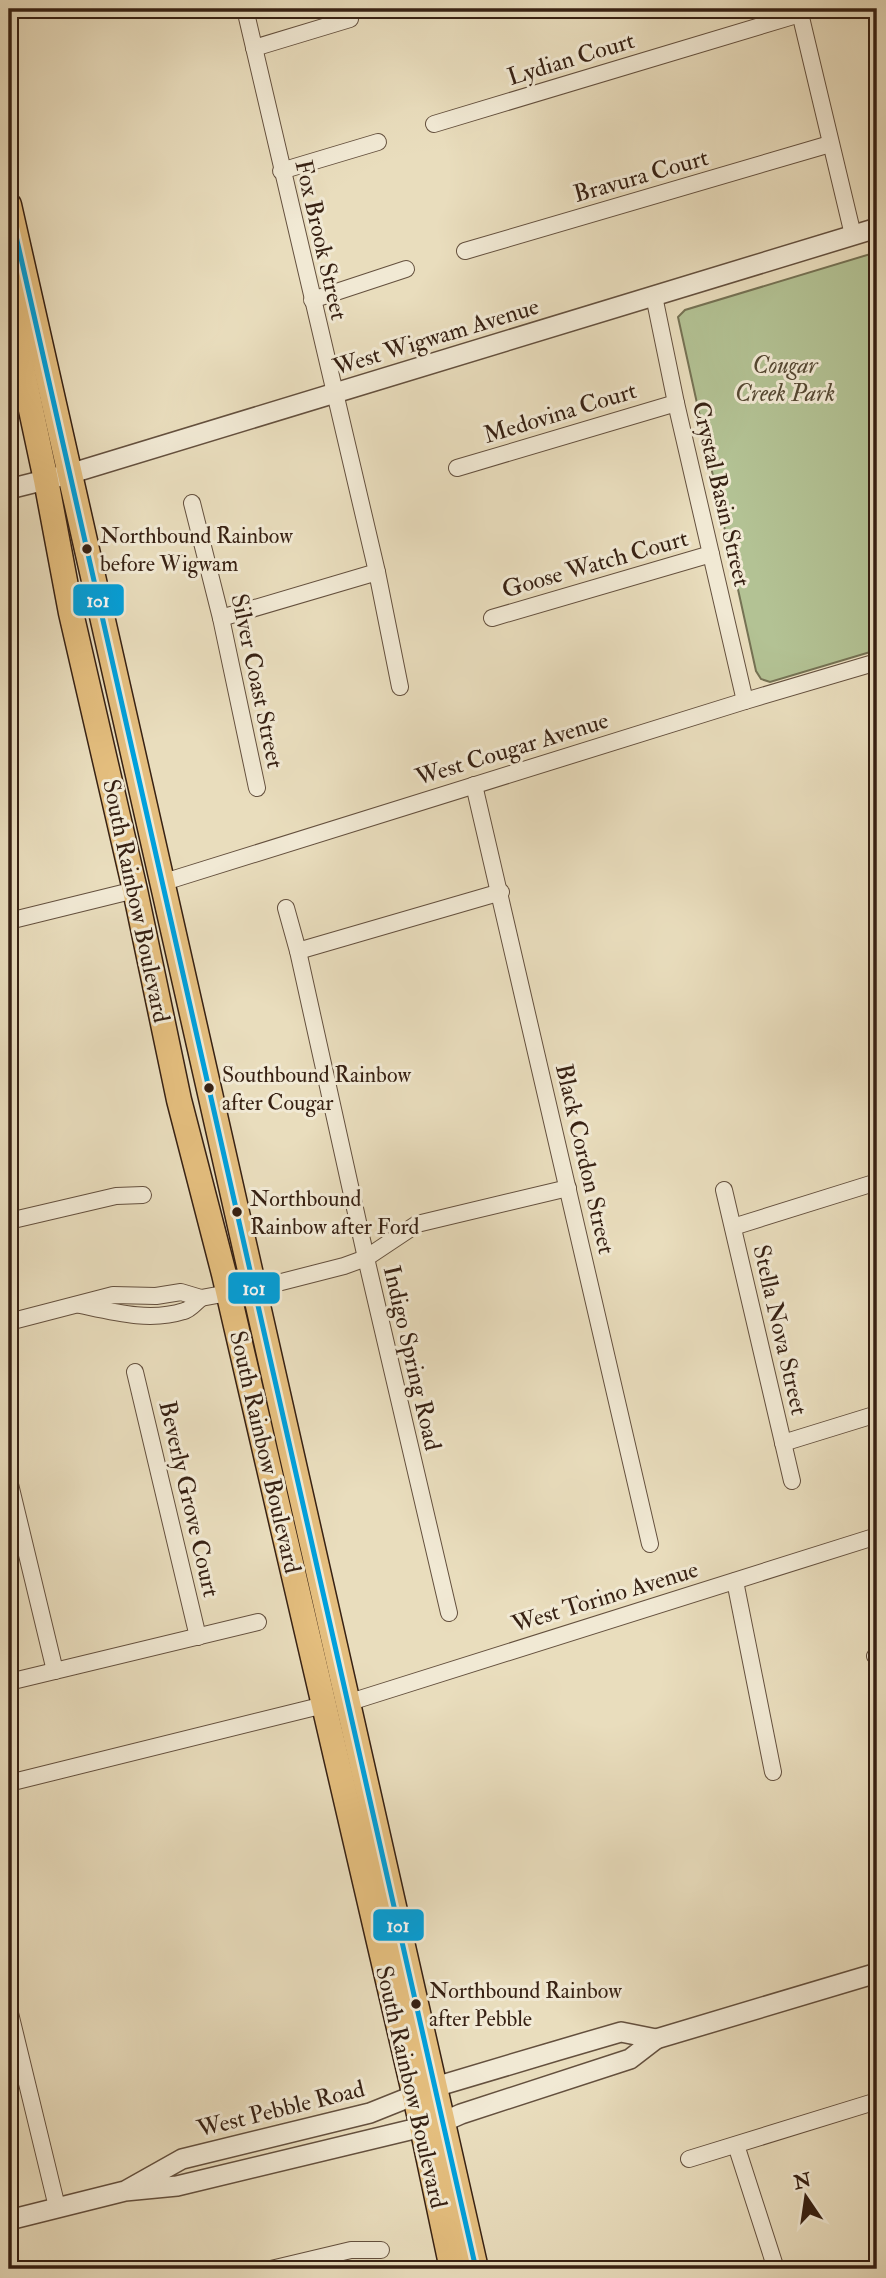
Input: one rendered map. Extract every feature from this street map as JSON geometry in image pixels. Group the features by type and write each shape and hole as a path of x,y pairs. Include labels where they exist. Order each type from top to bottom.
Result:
{"main road":[{"name":"South Rainbow Boulevard","path":"9,205 57,477 71,613 135,890 179,1100 228,1293 305,1621 320,1637 336,1704 378,1837 425,2092"},
{"name":"South Rainbow Boulevard","path":"9,307 57,477 161,883 254,1289 281,1411 336,1704 432,2124 452,2269"},
{"path":"107,768 127,795 150,875 161,883"},
{"path":"135,890 155,913 176,997 191,1015"},
{"path":"202,1190 222,1214 240,1276 254,1289"},
{"path":"228,1293 244,1308 260,1370 281,1411"},
{"name":"South Rainbow Boulevard","path":"432,2124 476,2269"}],"street":[{"name":"Fox Brook Street","path":"245,9 377,572 400,687"},
{"path":"800,11 853,235"},
{"name":"Lydian Court","path":"434,124 800,11"},
{"path":"254,48 350,19"},
{"path":"281,171 378,142"},
{"name":"Bravura Court","path":"465,251 830,144"},
{"name":"West Wigwam Avenue","path":"9,489 57,477 877,228"},
{"path":"312,300 406,269"},
{"name":"Crystal Basin Street","path":"654,296 745,701"},
{"name":"Medovina Court","path":"457,468 676,403"},
{"name":"Silver Coast Street","path":"192,503 221,618 257,788"},
{"name":"Goose Watch Court","path":"492,618 711,554"},
{"path":"221,618 377,572"},
{"name":"West Cougar Avenue","path":"161,883 877,662"},
{"name":"Black Cordon Street","path":"474,785 501,892 650,1545"},
{"path":"9,921 135,890"},
{"path":"298,951 501,892"},
{"name":"Indigo Spring Road","path":"286,908 449,1613"},
{"path":"733,1227 877,1182"},
{"path":"254,1289 366,1258 417,1224 568,1188"},
{"name":"Stella Nova Street","path":"724,1190 792,1481"},
{"path":"9,1221 116,1196 143,1195"},
{"path":"9,1322 113,1294 156,1296 181,1292 201,1298 228,1293"},
{"name":"Beverly Grove Court","path":"135,1373 198,1637"},
{"path":"783,1443 877,1414"},
{"path":"9,1482 55,1671"},
{"name":"West Torino Avenue","path":"9,1783 336,1704 877,1536"},
{"path":"734,1581 773,1772"},
{"path":"9,1682 258,1622"},
{"name":"West Pebble Road","path":"9,2220 125,2191 177,2186 432,2124 630,2059 656,2039 877,1973"},
{"path":"9,2009 57,2207"},
{"name":"West Pebble Road","path":"125,2191 182,2159 370,2113 425,2092 621,2032 656,2039"},
{"path":"688,2159 877,2101"},
{"path":"736,2145 776,2269"},
{"path":"271,2269 351,2250 381,2250"}],"green space":[{"name":"Cougar Creek Park","path":"877,252 877,650 770,682 761,679 756,671 678,317 685,310"}],"transit line":[{"name":"101","path":"9,205 476,2269"}],"place":[{"name":"Northbound Rainbow before Wigwam","path":"87,549"},
{"name":"Southbound Rainbow after Cougar","path":"209,1088"},
{"name":"Northbound Rainbow after Ford","path":"237,1212"},
{"name":"Northbound Rainbow after Pebble","path":"416,2004"}]}
